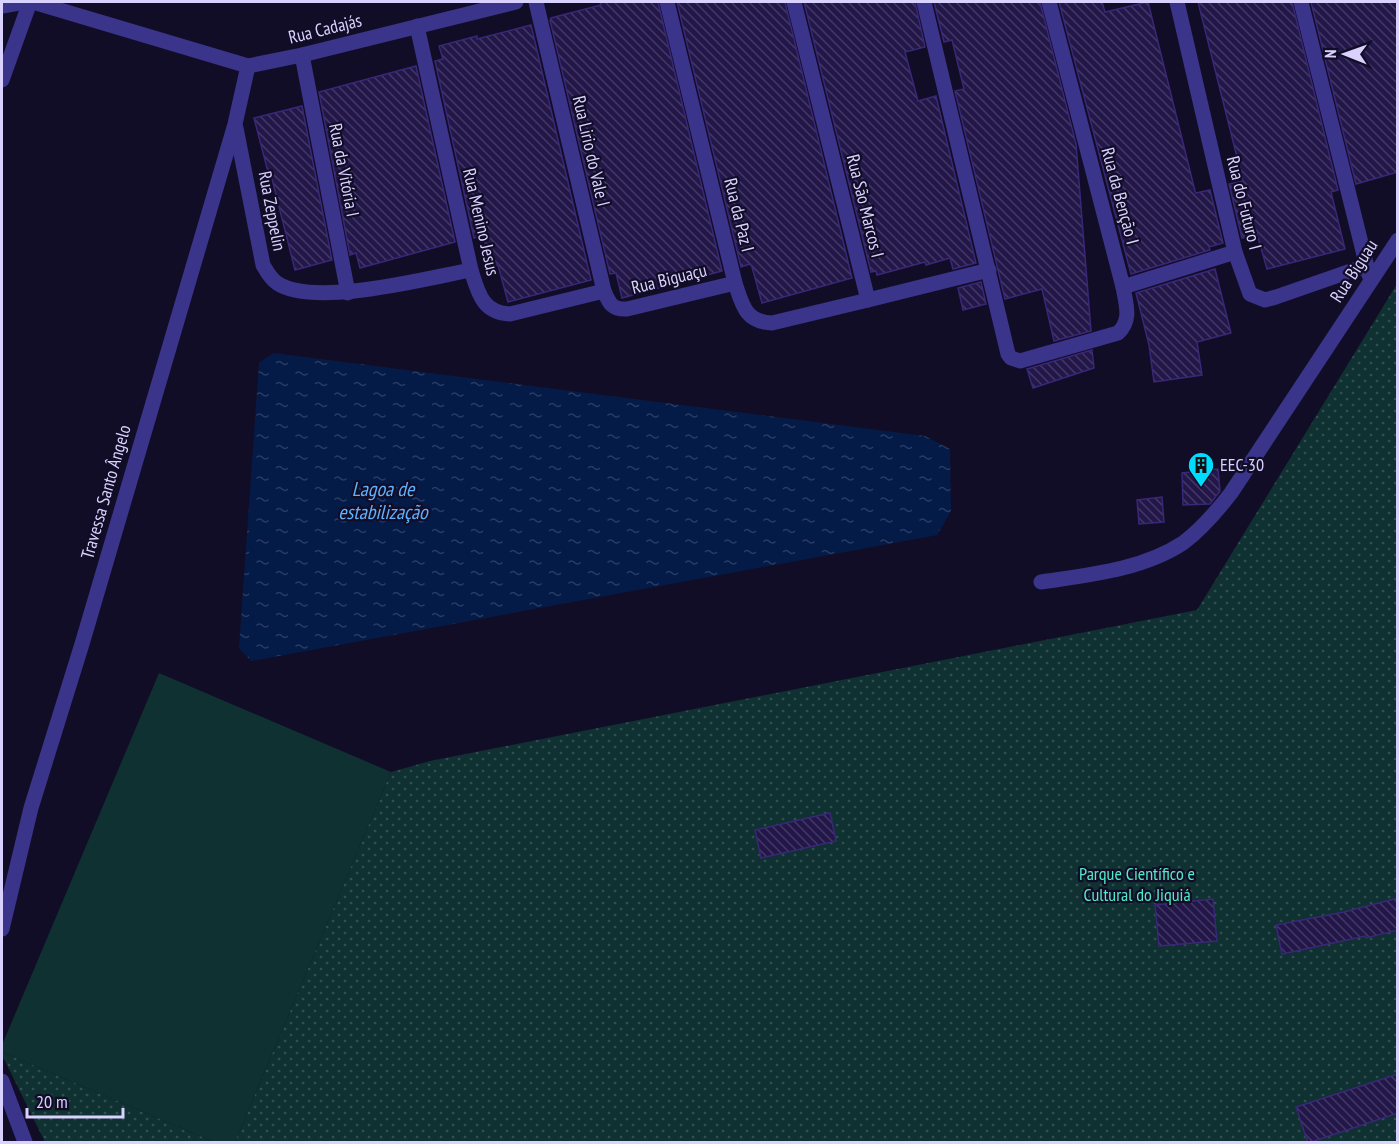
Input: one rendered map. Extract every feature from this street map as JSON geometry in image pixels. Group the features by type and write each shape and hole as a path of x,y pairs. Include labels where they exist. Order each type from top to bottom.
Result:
{"street":[{"path":"2,6 25,2"},
{"path":"2,80 32,2 248,66"},
{"name":"Rua Cadajás","path":"248,66 302,55 516,2"},
{"name":"Rua Lirio do Vale I","path":"537,2 604,291 613,307"},
{"name":"Rua da Paz I","path":"667,2 735,283 743,306 749,315 763,322 782,320 868,300"},
{"name":"Rua São Marcos I","path":"794,2 868,300"},
{"name":"Rua da Benção I","path":"924,2 1008,354 1011,358 1020,361 1118,333 1128,319 1124,287 1049,2"},
{"name":"Rua do Futuro I","path":"1177,2 1235,252 1250,294 1265,300 1368,273"},
{"path":"1301,2 1368,273"},
{"name":"Rua Menino Jesus","path":"417,26 471,270 483,302 500,314 510,314 604,291"},
{"name":"Rua da Vitória I","path":"302,55 348,293"},
{"name":"Travessa Santo Ângelo","path":"2,928 30,808 82,644 235,124 248,66"},
{"name":"Rua Zeppelin","path":"235,124 263,265 278,284 292,289 315,292 348,293 471,270"},
{"name":"Rua Biguau","path":"1041,582 1112,571 1148,559 1182,543 1209,521 1231,493 1343,323 1368,273 1398,240"},
{"path":"1124,287 1235,252"},
{"path":"868,300 989,270"},
{"name":"Rua Biguaçu","path":"613,307 627,309 735,283"},
{"path":"2,1081 25,1143"}],"green space":[{"name":"Parque Científico e Cultural do Jiquiá","path":"1397,284 1397,1142 235,1142 391,772 430,761 1197,610"},
{"path":"159,673 391,772 235,1142 214,1142 2,1052 2,1045"},
{"path":"2,1052 214,1142 45,1142"}],"water":[{"name":"Lagoa de estabilização","path":"273,353 925,436 950,449 951,511 937,535 251,661 239,648 259,363"}],"building":[{"path":"600,2 658,2 722,271 622,298 616,273 610,274 550,20 601,5"},
{"path":"677,2 785,2 852,278 762,303 752,267 750,264 741,267"},
{"path":"804,2 915,2 925,47 905,52 918,101 936,96 976,263 953,269 950,258 877,275 876,271 871,272"},
{"path":"934,2 1040,2 1076,144 1091,331 1054,341 1042,289 1005,299 955,91 964,89 952,40 944,42"},
{"path":"1059,2 1102,2 1105,12 1148,2 1195,191 1196,193 1210,190 1223,243 1209,247 1210,250 1131,274"},
{"path":"1198,2 1292,2 1338,190 1331,192 1345,249 1267,269 1257,234 1242,238 1229,184 1243,181"},
{"path":"1311,2 1398,2 1398,172 1356,184"},
{"path":"531,25 591,280 508,302 498,265 491,266 483,235 474,238 435,61 443,59 439,46"},
{"path":"416,66 455,242 360,268 356,253 350,255 319,92"},
{"path":"302,106 332,260 295,270 254,118"},
{"path":"1215,269 1231,333 1197,342 1202,375 1154,382 1149,345 1136,293"},
{"path":"981,282 986,304 963,310 958,288"},
{"path":"1092,350 1094,368 1033,388 1027,369"},
{"name":"EEC-30","path":"1218,469 1220,491 1210,504 1183,505 1182,473"},
{"path":"1162,497 1164,522 1139,524 1137,500"},
{"path":"830,813 836,841 761,858 755,830"},
{"path":"1398,898 1398,930 1282,954 1276,925 1344,912"},
{"path":"1213,899 1217,941 1159,946 1155,905"},
{"path":"1398,1074 1398,1113 1308,1143 1296,1107"}],"place":[{"name":"EEC-30","path":"1201,488"}]}
